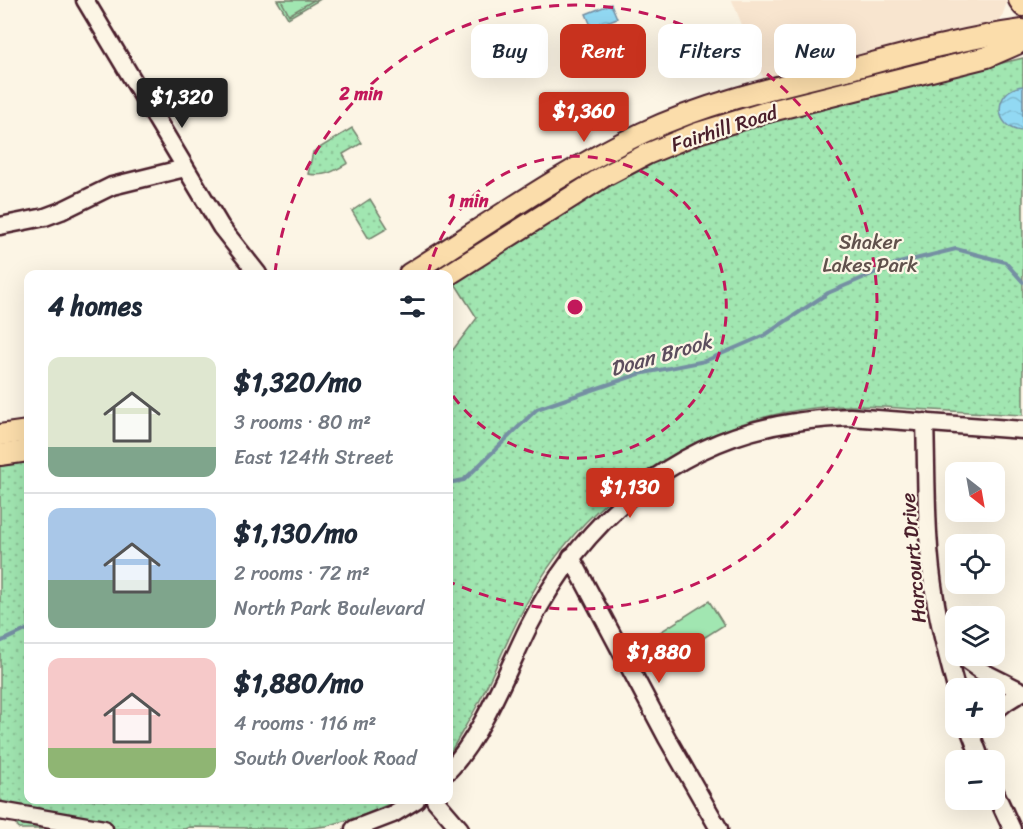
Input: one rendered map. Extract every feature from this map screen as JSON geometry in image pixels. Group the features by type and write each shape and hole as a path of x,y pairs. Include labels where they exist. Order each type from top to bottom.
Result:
{"main road":[{"path":"1019,0 1023,6"},
{"name":"Fairhill Road","path":"415,270 593,159 643,133 688,115 746,96 956,42 1023,30"},
{"name":"Fairhill Road","path":"453,272 603,177 647,154 698,133 753,116 987,57 1023,39"},
{"path":"791,84 797,105"},
{"path":"746,96 753,116"},
{"path":"593,159 603,177"},
{"path":"0,435 24,431"},
{"path":"0,455 24,452"}],"street":[{"path":"85,0 185,168 233,244 255,270"},
{"path":"2,223 61,211 112,186 185,168"},
{"path":"453,764 478,729 535,614 571,557 598,525 638,490 682,461 744,435 794,422 850,417 1023,430"},
{"name":"Harcourt Drive","path":"925,422 929,542 934,596 945,633"},
{"path":"571,557 667,738 719,829"},
{"path":"974,666 1022,692"},
{"path":"1005,703 1022,692"},
{"path":"354,829 393,814 409,804"},
{"path":"438,804 460,829"},
{"path":"1003,810 1012,829"},
{"path":"1,811 11,829"},
{"path":"1,811 104,829"}],"shaded area":[{"path":"732,0 1006,0 1000,22 990,27 856,60 856,24 774,24 774,78 781,78 765,82 762,75 762,24 742,24"}],"green space":[{"path":"277,0 319,0 288,18"},
{"path":"281,0 314,0 289,15"},
{"path":"975,47 975,51 800,92 800,90"},
{"name":"Shaker Lakes Park","path":"1023,58 1023,415 864,406 814,408 771,416 729,429 688,447 650,469 614,496 582,526 554,560 523,610 478,704 453,748 453,350 477,318 454,282 626,175 682,150 775,118"},
{"path":"735,105 736,111 673,133 610,164 606,159 648,137"},
{"path":"352,128 362,143 343,154 348,163 329,173 308,174 313,152"},
{"path":"587,169 591,174 439,270 427,270"},
{"path":"370,199 388,228 369,239 352,211"},
{"path":"24,463 24,804 389,804 367,814 327,826 302,829 189,827 185,829 19,829 0,798 0,466"},
{"path":"709,601 724,625 669,660 654,636"}],"water":[{"path":"611,4 617,18 602,24 590,24 586,14"},
{"path":"1023,86 1023,131 1013,129 1006,124 1000,109 1001,101 1006,94"}],"waterway":[{"name":"Doan Brook","path":"453,482 464,480 537,409 639,374 705,361 765,335 828,293 895,264 956,249 1005,262 1023,282"},
{"name":"Doan Brook","path":"0,642 24,631"}]}
